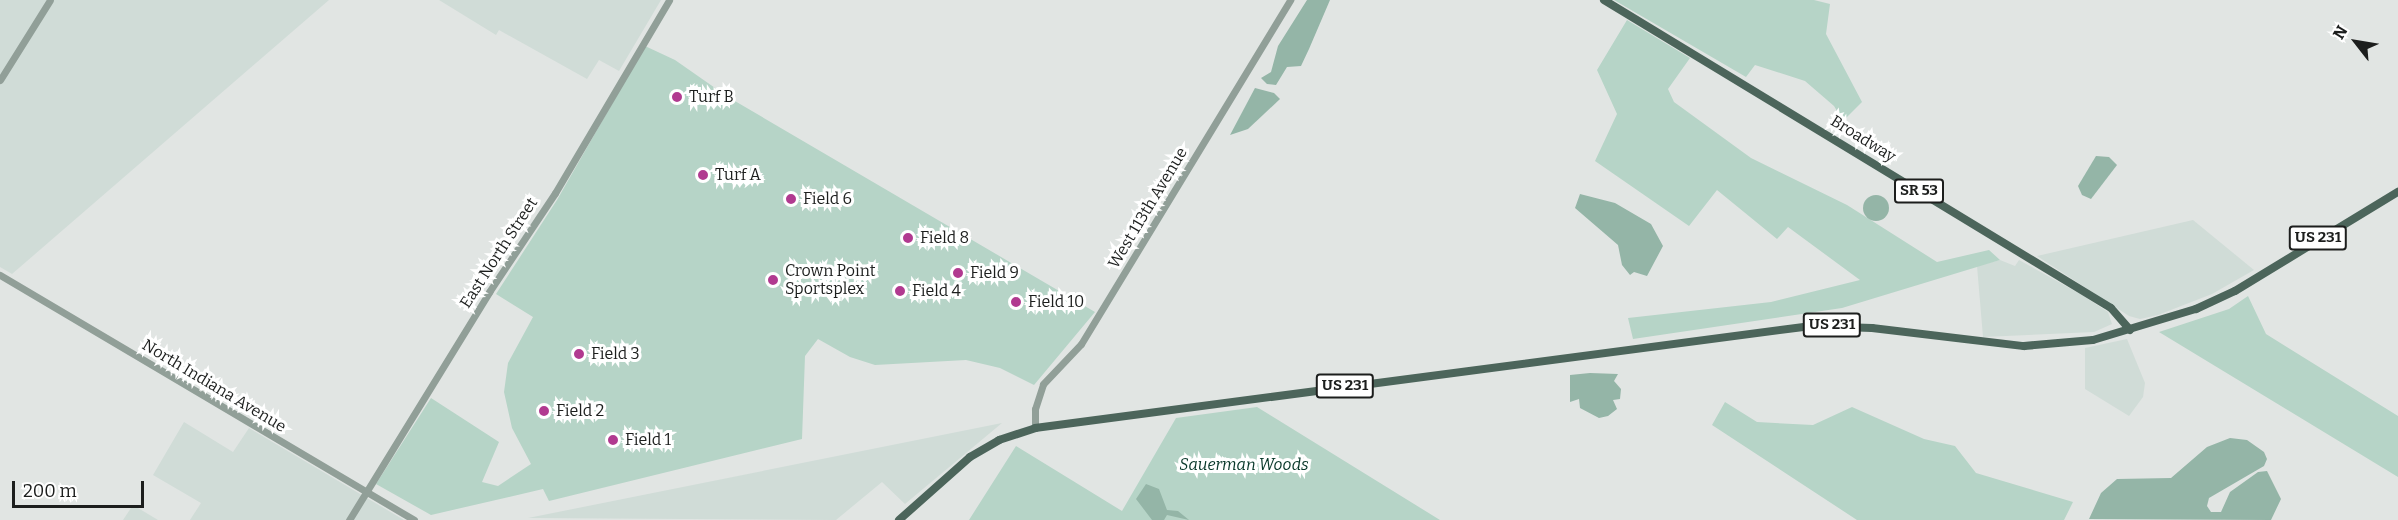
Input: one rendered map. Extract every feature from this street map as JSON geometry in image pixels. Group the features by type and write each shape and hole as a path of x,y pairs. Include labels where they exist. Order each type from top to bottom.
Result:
{"main road":[{"name":"Broadway","path":"1604,0 2111,308 2130,330"},
{"name":"US 231","path":"899,520 970,457 999,440 1035,428 1811,326 1872,328 2028,346 2065,345 2130,330 2235,291 2398,192"}],"street":[{"path":"0,80 50,0"},
{"name":"East North Street","path":"350,520 489,292 555,193 669,0"},
{"name":"West 113th Avenue","path":"1035,428 1035,409 1043,384 1081,344 1290,0"},
{"name":"North Indiana Avenue","path":"0,275 414,520"}],"shaded area":[{"path":"0,0 329,0 12,274 0,267"},
{"path":"439,0 661,0 619,71 599,60 587,79 499,30 496,35"},
{"path":"1307,0 1330,0 1301,66 1287,67 1276,85 1267,84 1261,78 1271,72 1278,46"},
{"path":"1255,88 1274,93 1280,99 1248,129 1230,135"},
{"path":"2096,156 2109,157 2117,165 2091,199 2082,195 2078,186"},
{"path":"1580,194 1615,203 1651,224 1663,246 1647,276 1634,272 1630,275 1622,265 1618,245 1575,208"},
{"path":"1876,195 1885,199 1889,208 1885,217 1876,221 1867,217 1863,208 1867,199"},
{"path":"2193,220 2254,270 2212,294 2158,315 2140,319 2129,316 2037,256"},
{"path":"2000,260 2015,266 2019,260 2082,295 2108,312 2112,324 2094,332 1983,337 1977,266"},
{"path":"2127,339 2145,383 2143,397 2129,416 2085,389 2085,348"},
{"path":"1618,374 1614,381 1621,389 1620,399 1613,400 1617,409 1608,416 1599,418 1580,408 1579,399 1570,402 1570,375"},
{"path":"184,422 233,452 249,428 404,520 190,520 201,503 153,475"},
{"path":"1002,423 905,504 882,482 836,520 528,518"},
{"path":"2230,438 2247,440 2264,452 2267,459 2264,466 2209,498 2207,506 2211,512 2221,512 2230,492 2258,472 2267,471 2281,499 2271,520 2089,519 2101,493 2117,479 2171,478 2207,447"},
{"path":"1146,484 1159,489 1167,510 1178,511 1189,520 1167,515 1164,520 1152,520 1136,499"},
{"path":"133,505 158,520 123,520"}],"green space":[{"path":"1614,0 1814,0 1830,4 1826,34 1862,102 1843,121 1834,106 1805,81 1755,65 1746,77"},
{"path":"1627,20 1690,58 1668,89 1674,102 1751,158 1847,205 1937,262 1989,250 2000,260 1842,308 1633,339 1628,318 1771,302 1860,280 1788,227 1777,239 1717,190 1689,226 1595,161 1617,114 1597,70"},
{"name":"Crown Point Sportsplex","path":"645,46 675,60 728,97 1095,312 1034,385 1000,368 966,360 875,365 850,357 818,339 805,356 802,439 549,501 543,489 431,515 376,484 431,398 499,442 482,482 498,486 531,464 512,428 504,392 508,363 533,317 496,294 557,200"},
{"path":"2248,296 2266,334 2398,416 2398,477 2159,332 2229,309"},
{"path":"1725,402 1757,422 1813,425 1852,407 1924,439 1955,446 1976,473 2073,502 2064,520 1857,520 1712,425"},
{"name":"Sauerman Woods","path":"1257,407 1440,520 969,520 1016,446 1122,511 1176,418"}],"place":[{"name":"Turf B","path":"677,97"},
{"name":"Turf A","path":"703,175"},
{"name":"Field 6","path":"791,199"},
{"name":"Field 8","path":"908,238"},
{"name":"Field 9","path":"958,273"},
{"name":"Crown Point Sportsplex","path":"773,280"},
{"name":"Field 4","path":"900,291"},
{"name":"Field 10","path":"1016,302"},
{"name":"Field 3","path":"579,354"},
{"name":"Field 2","path":"544,411"},
{"name":"Field 1","path":"613,440"}]}
